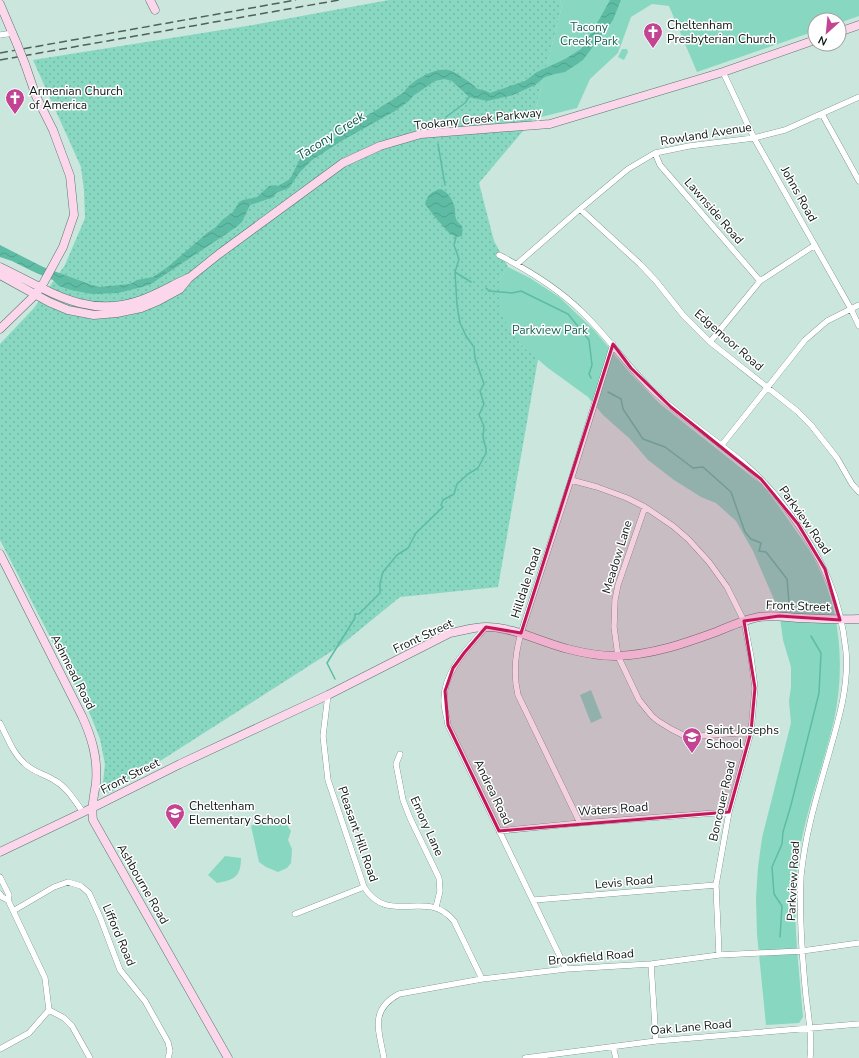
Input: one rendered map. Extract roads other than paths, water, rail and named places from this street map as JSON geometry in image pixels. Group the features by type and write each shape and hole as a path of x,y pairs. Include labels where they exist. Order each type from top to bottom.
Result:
{"street":[{"path":"150,0 154,10"},
{"path":"0,4 25,64 36,96 53,130 72,181 74,215 63,247 40,288 0,329"},
{"path":"847,29 859,25"},
{"path":"0,35 12,33"},
{"name":"Tookany Creek Parkway","path":"0,275 40,288 49,302 68,310 94,315 117,313 141,308 158,301 180,288 189,278 219,254 343,163 380,146 421,134 550,124 723,72 807,43"},
{"name":"Johns Road","path":"723,72 754,138 851,309 859,326"},
{"name":"Rowland Avenue","path":"517,264 628,169 656,153 689,146 754,138 785,130 859,97"},
{"path":"822,114 859,180"},
{"name":"Lawnside Road","path":"656,153 660,165 760,281"},
{"name":"Edgemoor Road","path":"580,209 640,264 656,281 683,315 710,342 767,387 811,425 837,458 852,484 859,492"},
{"path":"710,342 760,281 815,245"},
{"name":"Parkview Road","path":"499,255 517,264 569,300 582,311 613,344 631,368 665,402 745,464 779,499 810,542 825,569 838,606 846,652 846,671 842,709 807,831 800,894 802,950 811,1053 810,1058"},
{"name":"Tookany Creek Parkway","path":"0,267 51,294 77,304 100,307 115,306 139,301 189,278"},
{"path":"721,446 805,340 827,321 859,306"},
{"name":"Hilldale Road","path":"580,823 518,695 515,684 514,666 521,633 571,480 613,344"},
{"name":"Boncouer Road","path":"571,480 597,487 627,498 645,507 673,526 699,551 717,573 727,588 744,621 751,657 754,688 751,732 729,812 716,885 719,955"},
{"name":"Meadow Lane","path":"645,507 618,585 615,600 614,627 618,656 639,700 652,716 665,726 683,735 693,736 751,732"},
{"name":"Ashmead Road","path":"0,554 91,736 95,751 96,772 92,808"},
{"name":"Front Street","path":"92,808 180,764 328,695 450,634 470,629 486,627 521,633 567,649 599,655 618,656 644,654 663,649 759,617 780,616 840,620 859,619"},
{"name":"Andrea Road","path":"486,627 453,668 445,691 444,701 448,725 534,900 566,969"},
{"name":"Pleasant Hill Road","path":"328,695 323,736 328,780 364,887 373,898 389,906 427,905 436,907"},
{"path":"0,723 20,759 32,770 53,779 62,785 69,792 83,812"},
{"name":"Emory Lane","path":"400,754 396,764 402,800 413,826 439,878 440,891 436,907"},
{"path":"0,852 92,808"},
{"name":"Ashbourne Road","path":"92,808 93,820 98,831 228,1058"},
{"name":"Waters Road","path":"499,831 580,823 729,812"},
{"path":"0,877 9,895 8,900 45,978 49,1010 29,1033 0,1049"},
{"name":"Lifford Road","path":"13,911 54,887 68,882 81,886 89,893 120,970 145,1001 168,1042 170,1052 168,1058"},
{"name":"Levis Road","path":"534,900 716,885"},
{"path":"295,914 364,887"},
{"path":"0,894 8,900"},
{"path":"436,907 448,914 454,921 482,979"},
{"name":"Brookfield Road","path":"384,1058 378,1019 383,1008 393,998 407,993 482,979 566,969 651,964 719,955 802,950 859,943"},
{"path":"651,964 656,1041"},
{"path":"49,1010 64,1018 72,1026 90,1058"},
{"name":"Oak Lane Road","path":"525,1058 656,1041 859,1024"},
{"path":"613,1047 616,1058"}],"water":[{"path":"610,0 621,0 613,20 583,60 565,72 545,77 535,85 513,95 487,101 469,97 452,81 444,79 435,81 395,111 343,140 312,160 300,172 289,188 276,193 274,197 250,205 242,222 235,228 151,284 118,293 92,294 59,286 53,280 0,257 0,245 43,267 100,287 130,284 137,280 153,277 169,266 216,227 222,220 233,212 239,202 257,197 269,186 278,186 290,179 300,159 350,129 362,119 402,94 410,85 420,78 436,71 452,71 471,83 477,89 490,93 525,81 537,72 565,59 581,49"},
{"path":"441,189 450,197 453,203 456,219 462,227 462,236 456,237 449,233 425,204 430,194"}],"waterway":[{"path":"447,121 446,117 465,103 469,97"},
{"path":"438,144 445,185"},
{"path":"456,237 454,245 459,259 455,272 471,282"},
{"path":"335,679 327,663 355,618 355,614 359,614 380,593 380,583 383,572 397,555 408,548 416,533 443,507 441,505 443,500 454,494 457,484 468,474 478,468 486,453 483,437 484,426 479,415 484,404 480,391 484,384 475,358 474,347 466,336 460,323 457,305 455,272"},
{"path":"486,288 489,291 512,293 521,291 568,314 589,340 592,365 589,374 591,378"},
{"path":"608,392 621,399 623,409 643,439 665,447 693,468 703,467 731,492 745,532 751,539 761,543 759,551 766,552 787,579 789,603"},
{"path":"780,937 782,906 774,894 772,867 782,844 783,832 819,693 821,653 811,636"}],"railway":[{"path":"0,53 296,0"},
{"path":"0,60 339,0"}],"place":[{"name":"Cheltenham Presbyterian Church","path":"653,49"},
{"name":"Armenian Church of America","path":"15,115"},
{"name":"Saint Josephs School","path":"692,754"},
{"name":"Cheltenham Elementary School","path":"175,830"}],"park label":[{"name":"Tacony Creek Park","path":"589,34"},
{"name":"Parkview Park","path":"550,330"}],"water label":[{"name":"Tacony Creek","path":"331,136"}]}
